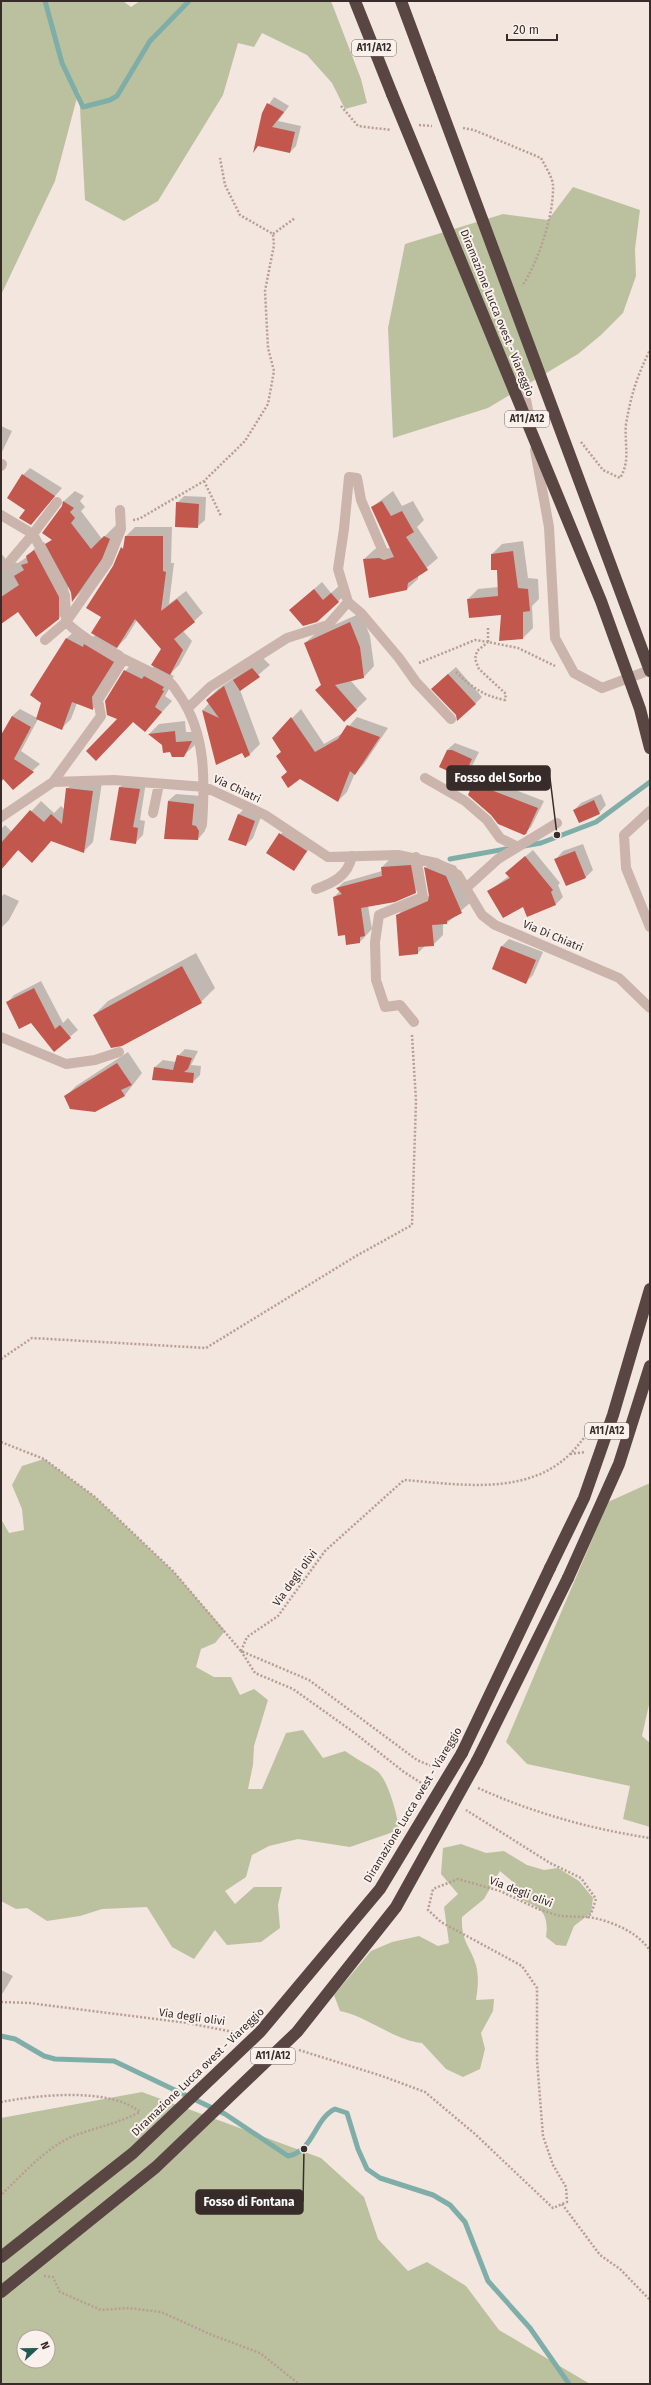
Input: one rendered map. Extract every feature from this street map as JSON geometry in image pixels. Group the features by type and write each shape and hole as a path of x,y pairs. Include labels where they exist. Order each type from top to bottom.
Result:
{"highway":[{"name":"Diramazione Lucca ovest - Viareggio","path":"355,1 601,600 640,709 650,748"},
{"name":"Diramazione Lucca ovest - Viareggio","path":"401,1 650,671"},
{"name":"Diramazione Lucca ovest - Viareggio","path":"1,2257 133,2153 260,2032 380,1889 462,1753 584,1498 613,1415 650,1289"},
{"name":"A11/A12","path":"1,2292 156,2167 297,2032 396,1907 477,1762 568,1578 620,1464 650,1366"}],"street":[{"path":"524,389 549,527 555,638 574,673 602,688 650,671"},
{"path":"384,554 361,500 357,478 349,477 344,529 338,569 348,602 362,614 451,719"},
{"path":"6,566 57,502"},
{"path":"46,640 66,622 108,562 121,529 120,510"},
{"path":"1,515 33,534 65,595 66,622"},
{"path":"188,708 210,687 287,638 328,625 348,602"},
{"path":"66,622 123,660 171,683 188,708 201,748 205,787 202,825"},
{"path":"1,817 53,782 101,716 98,700 123,660"},
{"path":"425,778 465,801 487,820 500,838 516,846"},
{"name":"Via Chiatri","path":"53,782 114,780 205,787 265,815 328,857 398,855 416,857 436,862 458,875"},
{"path":"153,813 159,784"},
{"path":"650,811 624,835 626,868 650,927"},
{"path":"466,888 503,855 557,823"},
{"path":"316,889 335,882 350,866 352,856"},
{"path":"414,1022 400,1005 385,1007 376,980 376,942 379,915 423,897 416,857"},
{"name":"Via Di Chiatri","path":"458,875 482,914 495,925 618,978 650,1008"},
{"path":"1,1037 66,1064 95,1060 119,1052"}],"path":[{"path":"220,158 225,185 240,215 273,234"},
{"path":"273,234 296,218"},
{"path":"121,522 139,519 204,481 245,442 268,404 274,371 268,348 265,291 274,245 273,234"},
{"path":"579,440 603,470 620,478 626,468 626,425 635,379 650,350"},
{"path":"204,481 221,516"},
{"path":"488,628 488,642"},
{"path":"405,666 422,663 475,640 518,648 561,669"},
{"path":"456,672 471,687 491,697 505,700 506,694 479,669 475,659 477,651 488,642"},
{"path":"1,1359 32,1338 206,1348 356,1256 412,1225 416,1101 412,1039 414,1022"},
{"name":"Via degli olivi","path":"241,1651 247,1637 278,1616 325,1551 404,1480 489,1486 530,1478 570,1454 595,1424"},
{"path":"1,1442 44,1459 95,1498 173,1571 241,1651 255,1673 293,1689 352,1731 404,1772 431,1789"},
{"path":"241,1651 309,1680 417,1760 438,1770"},
{"path":"474,1786 510,1802 605,1832 650,1838"},
{"path":"464,1809 550,1863 581,1878 596,1899 591,1914 588,1917 604,1920 644,1941 650,1951"},
{"name":"Via degli olivi","path":"562,2204 567,2202 566,2187 553,2164 543,2136 538,2060 537,1988 522,1966 441,1922 428,1910 433,1889 458,1879 500,1891 538,1909 560,1916 588,1917"},
{"name":"Via degli olivi","path":"1,2002 30,2003 187,2024 246,2034"},
{"path":"294,2049 314,2057 382,2076 425,2092 475,2134 553,2208 562,2204 600,2255 620,2269 650,2300"},
{"path":"1,2102 55,2094 97,2097 130,2104 140,2112 121,2122 75,2135 55,2145 1,2195"},
{"path":"39,2275 53,2278 60,2292 102,2310 129,2308 161,2312 212,2335 260,2353 299,2384"}],"green space":[{"path":"1,1 123,1 131,7 140,1 331,1 361,79 367,103 345,109 332,83 307,55 262,33 254,47 238,43 223,95 158,201 124,221 85,200 79,90 55,181 1,295"},
{"path":"573,187 640,210 635,249 636,276 623,313 601,335 578,354 488,408 393,438 388,328 405,244 503,214 548,220"},
{"path":"44,1459 95,1497 173,1571 225,1631 215,1643 201,1649 196,1667 214,1677 231,1677 240,1695 254,1689 268,1700 254,1746 253,1765 248,1789 262,1789 286,1733 303,1730 323,1758 345,1751 377,1771 381,1775 389,1790 397,1816 399,1830 350,1847 298,1839 269,1846 252,1855 246,1877 225,1891 235,1904 254,1887 282,1887 278,1905 280,1928 261,1942 227,1945 215,1930 194,1959 172,1947 147,1907 102,1909 80,1916 47,1921 27,1908 16,1909 1,1901 1,1519 9,1533 24,1530 22,1509 12,1485 22,1466"},
{"path":"650,1483 650,1700 642,1736 650,1743 650,1827 623,1819 630,1786 527,1764 506,1742 608,1502"},
{"path":"461,1844 486,1853 504,1851 527,1865 544,1870 558,1868 579,1881 593,1898 591,1913 574,1926 566,1946 556,1945 546,1937 547,1928 544,1914 535,1906 514,1897 513,1882 500,1871 484,1899 462,1917 464,1938 474,1958 477,1969 478,1982 476,2000 494,1999 493,2011 481,2033 485,2049 480,2069 463,2077 446,2069 422,2043 401,2038 361,2018 340,2011 334,1995 371,1951 392,1942 419,1936 438,1946 449,1943 444,1907 458,1894 441,1874 443,1848"},
{"path":"142,2092 321,2158 364,2197 378,2239 408,2271 427,2262 466,2286 499,2330 590,2384 1,2384 1,2118"}],"building":[{"path":"267,103 284,112 272,127 295,132 290,153 258,146 253,153 262,113"},
{"path":"22,474 55,496 31,525 19,518 25,510 7,498"},
{"path":"63,501 74,508 70,512 75,518 71,523 91,549 104,536 110,539 102,559 72,602 71,592 45,544 52,540 42,533 62,506"},
{"path":"382,501 391,516 402,511 414,532 406,537 428,570 408,583 407,590 369,598 363,559 379,558 384,560 394,557 371,507"},
{"path":"176,502 199,504 198,528 175,527"},
{"path":"125,536 163,536 163,571 166,572 161,611 177,599 195,622 174,639 183,650 170,675 151,665 161,649 135,619 117,648 91,633 101,617 86,608 113,566 121,547 123,549"},
{"path":"34,550 59,597 59,619 36,637 18,612 1,624 1,597 19,585 14,576 24,570 21,565 28,563 26,556"},
{"path":"513,551 518,588 528,589 530,611 523,612 523,639 499,641 501,615 469,618 467,599 498,596 497,570 491,570 491,554"},
{"path":"314,589 323,600 331,593 339,602 317,622 303,626 289,610"},
{"path":"350,622 360,647 364,678 335,685 357,710 344,722 315,690 321,685 304,643"},
{"path":"66,638 83,647 84,644 114,662 92,697 93,710 72,702 62,730 36,719 41,703 30,695"},
{"path":"252,668 260,677 240,691 233,680"},
{"path":"124,670 142,679 144,676 164,687 162,690 164,691 155,707 162,712 145,732 133,722 96,761 86,751 117,719 107,715 105,701"},
{"path":"448,674 476,704 457,721 456,715 431,689"},
{"path":"224,686 250,755 245,758 242,753 216,765 202,710 219,718 206,700"},
{"path":"12,716 31,727 14,759 34,772 13,790 3,779 1,783 1,735"},
{"path":"291,717 315,752 338,739 347,725 380,737 355,775 350,771 338,802 300,779 288,788 281,777 287,772 276,756 281,752 272,738"},
{"path":"175,731 176,742 192,741 184,757 172,757 170,752 163,753 162,745 148,734"},
{"path":"447,750 452,750 472,759 463,778 439,767"},
{"path":"473,783 538,808 526,834 524,835 498,824 491,815 468,795"},
{"path":"119,787 140,789 133,827 138,828 136,844 110,840"},
{"path":"66,788 93,791 84,853 51,841 32,863 18,850 1,870 1,843 30,810 44,822 51,814 62,824"},
{"path":"594,800 600,814 579,823 573,810"},
{"path":"168,801 194,804 192,825 196,826 199,831 198,840 164,839"},
{"path":"238,814 255,821 246,846 228,840"},
{"path":"279,833 307,851 294,871 266,853"},
{"path":"575,851 586,878 566,886 554,859"},
{"path":"525,856 553,890 551,892 556,905 527,917 523,907 503,918 487,891 510,878 505,873"},
{"path":"411,865 416,893 395,902 361,908 365,936 360,937 360,943 346,945 345,935 338,936 333,897 342,894 336,888 382,876 381,867"},
{"path":"424,867 446,876 462,913 447,921 447,924 432,925 434,946 418,947 418,954 399,956 396,915 428,901 429,896"},
{"path":"501,946 536,960 526,984 492,969"},
{"path":"182,966 202,1003 122,1046 111,1048 93,1015"},
{"path":"34,988 55,1029 60,1025 71,1038 54,1052 31,1023 19,1029 6,1002"},
{"path":"177,1055 192,1058 188,1069 184,1072 194,1073 193,1083 152,1080 154,1067 173,1070"},
{"path":"117,1063 132,1085 121,1090 125,1096 95,1112 70,1109 64,1096"}],"waterway":[{"path":"45,1 62,63 83,107 110,100 117,96 150,41 189,1"},
{"path":"524,846 541,843 596,822 650,782"},
{"path":"450,859 511,848"},
{"path":"1,2036 15,2039 44,2056 55,2059 114,2061 225,2114 288,2156 297,2153 309,2142 322,2120 328,2114 335,2109 347,2113 358,2149 367,2169 380,2178 433,2195 450,2205 465,2222 488,2281 530,2328 569,2384"}],"place":[{"name":"Fosso del Sorbo","path":"557,835"},
{"name":"Fosso di Fontana","path":"304,2149"}]}
